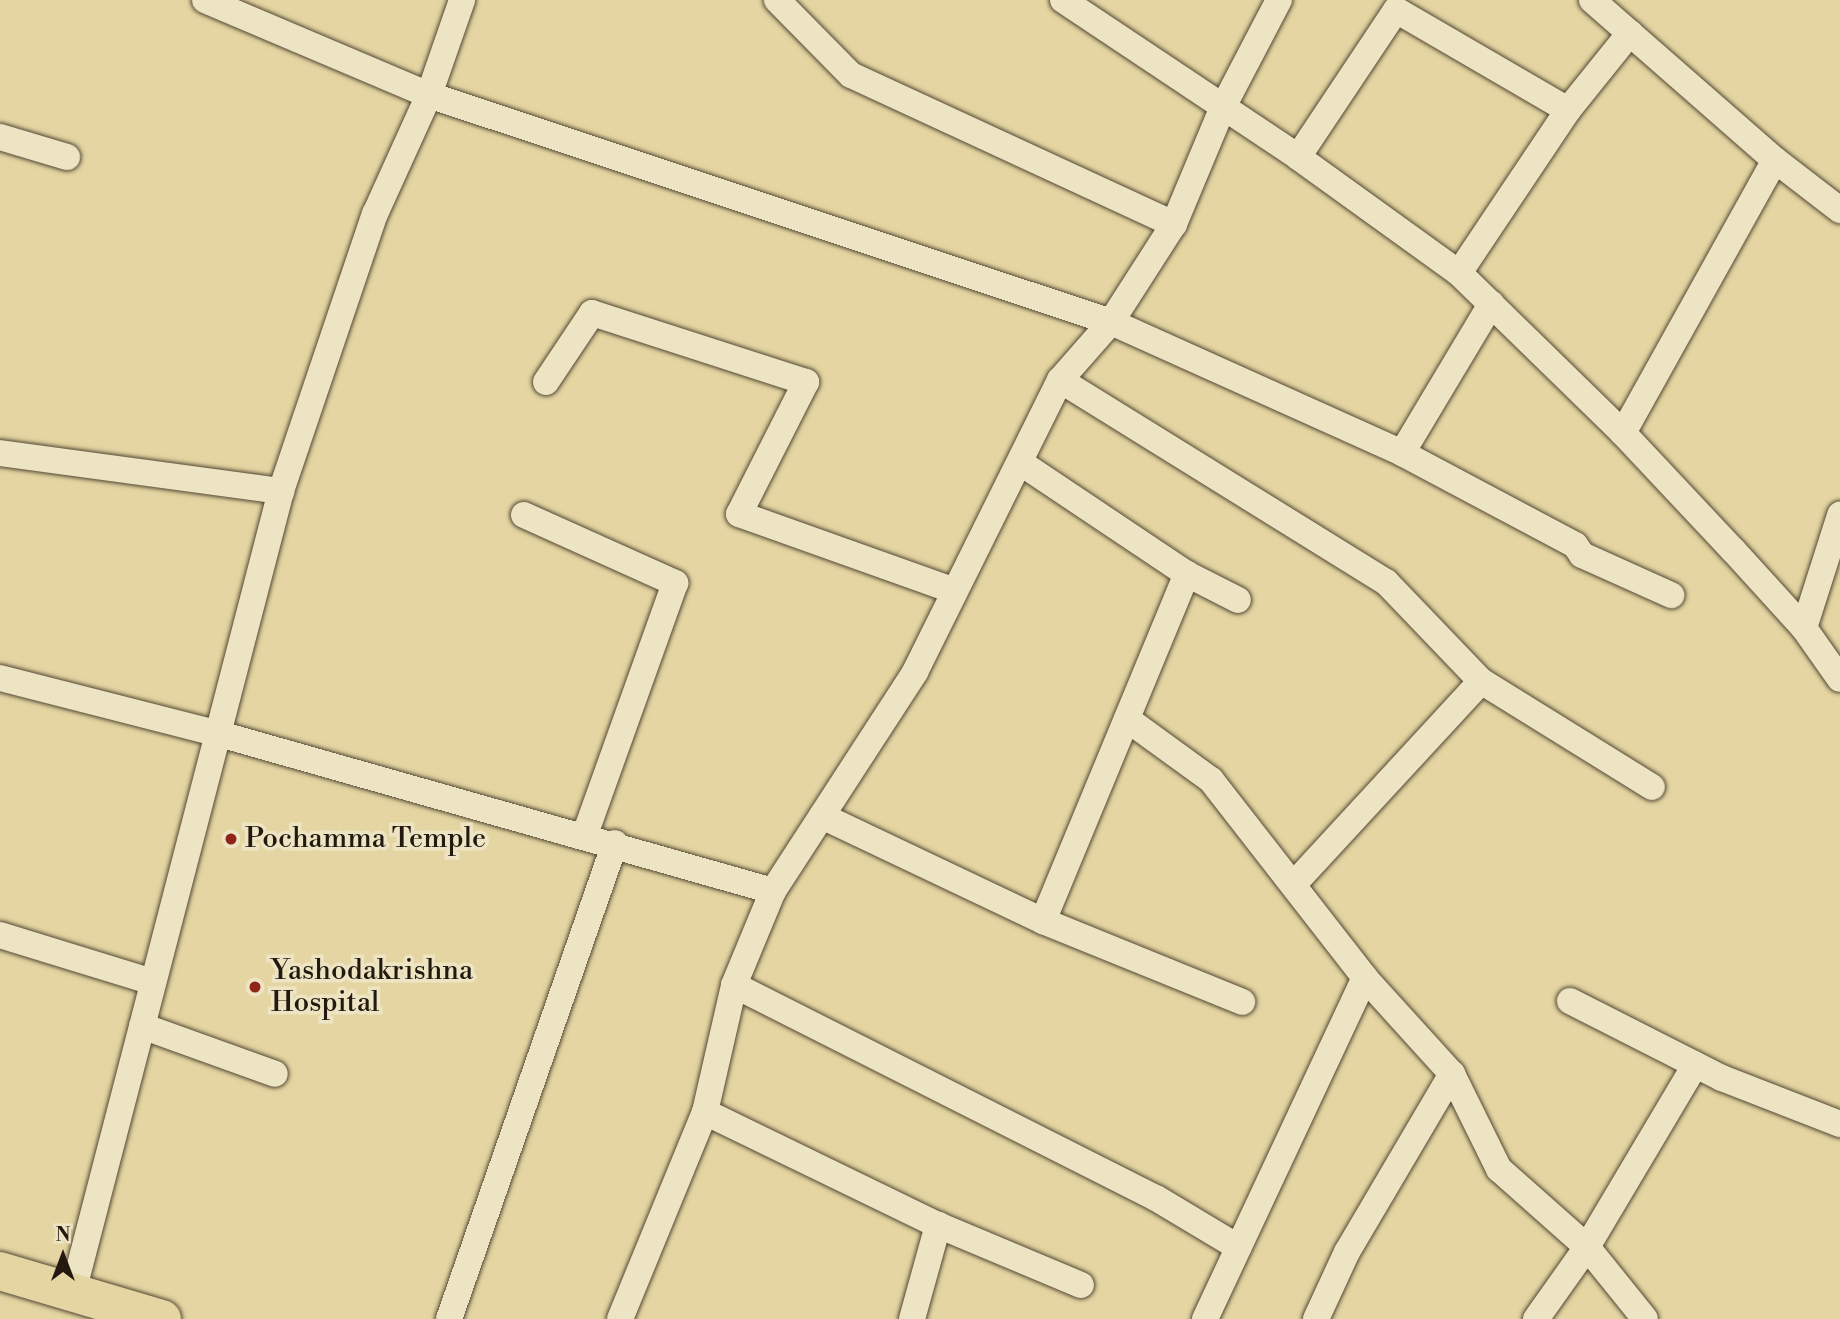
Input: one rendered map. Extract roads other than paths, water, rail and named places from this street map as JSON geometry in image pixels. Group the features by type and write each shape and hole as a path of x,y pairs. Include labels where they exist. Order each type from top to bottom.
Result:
{"main road":[{"path":"0,1270 162,1319"}],"street":[{"path":"205,0 429,94 1111,322 1402,453 1574,544 1581,555 1671,595"},
{"path":"73,1292 281,491 375,214 429,94 462,0"},
{"path":"778,0 851,75 1174,225"},
{"path":"1063,0 1297,157 1459,273 1623,433 1804,628 1840,679"},
{"path":"620,1319 705,1112 734,985 773,891 915,672 953,590 1021,463 1060,380 1111,322 1174,225 1223,107 1279,0"},
{"path":"1591,0 1775,160 1840,210"},
{"path":"1297,157 1396,10 1568,110"},
{"path":"1459,273 1568,110 1630,33"},
{"path":"0,137 67,157"},
{"path":"1623,433 1775,160"},
{"path":"1402,453 1491,304"},
{"path":"546,382 592,313 806,382 739,514 953,590"},
{"path":"1060,380 1386,582 1481,681 1652,787"},
{"path":"0,453 281,491"},
{"path":"1021,463 1188,574 1238,600"},
{"path":"524,515 675,583 585,835"},
{"path":"1804,628 1840,515"},
{"path":"1042,921 1188,574"},
{"path":"0,678 216,733 615,843 773,891"},
{"path":"1294,884 1481,681"},
{"path":"1127,719 1211,780 1365,978 1452,1074 1499,1169 1587,1247 1645,1319"},
{"path":"822,816 1042,921 1242,1002"},
{"path":"449,1319 615,843"},
{"path":"0,935 153,982"},
{"path":"1205,1319 1365,978"},
{"path":"734,985 1156,1198 1238,1247"},
{"path":"1570,1001 1695,1065 1840,1124"},
{"path":"142,1026 275,1074"},
{"path":"1536,1319 1587,1247 1695,1065"},
{"path":"1316,1319 1348,1252 1452,1074"},
{"path":"705,1112 938,1225 1081,1285"},
{"path":"912,1319 938,1225"}],"place":[{"name":"Pochamma Temple","path":"231,839"},
{"name":"Yashodakrishna Hospital","path":"255,987"}]}
